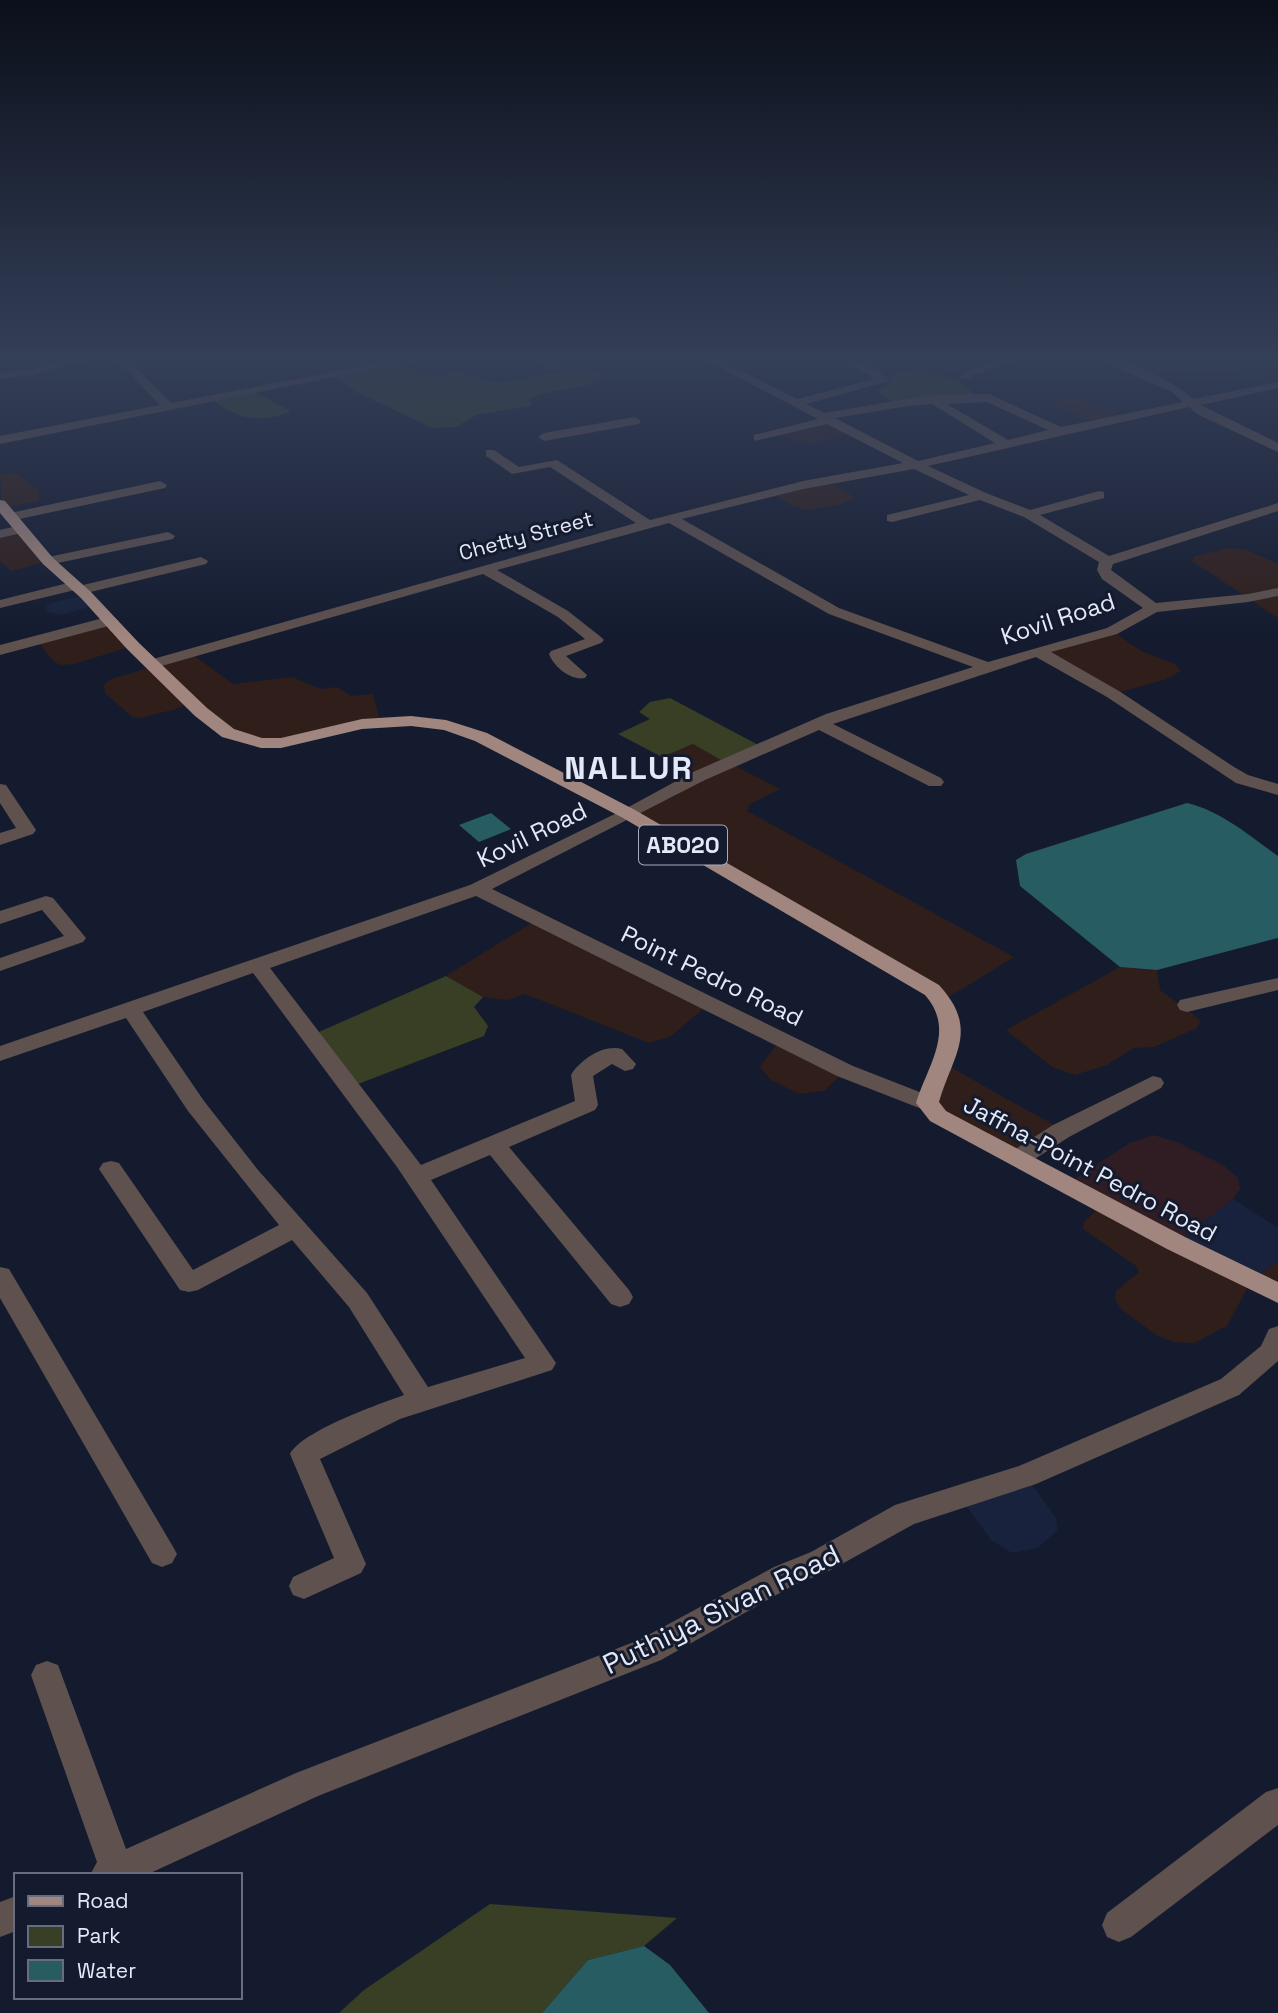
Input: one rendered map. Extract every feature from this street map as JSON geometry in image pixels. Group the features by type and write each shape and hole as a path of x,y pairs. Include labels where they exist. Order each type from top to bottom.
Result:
{"main road":[{"name":"Jaffna-Point Pedro Road","path":"8,521 217,726 243,739 281,743 380,721 446,725 505,748 629,814 883,960 944,1000 952,1020 951,1035 928,1103 938,1116 1176,1243 1278,1293"}],"street":[{"path":"887,450 981,496 1029,514 1107,561 1278,507"},
{"name":"Chetty Street","path":"152,664 670,518 803,485 916,465 977,450"},
{"path":"489,453 517,471 552,463 648,524"},
{"path":"8,521 160,485"},
{"path":"1029,514 1099,495"},
{"path":"892,518 981,496"},
{"path":"670,518 834,611 988,667"},
{"path":"48,561 168,536"},
{"path":"0,604 201,561"},
{"path":"1107,561 1104,570 1107,576 1153,608"},
{"path":"485,569 563,614 596,640 557,654 559,660 579,675"},
{"name":"Kovil Road","path":"1,1052 477,889 629,814 699,776 820,724 1037,651 1112,631 1153,608 1248,598 1278,592"},
{"path":"0,650 111,621"},
{"path":"1037,651 1113,694 1228,771 1242,779 1278,790"},
{"path":"820,724 935,782"},
{"path":"0,789 27,830 0,839"},
{"name":"Point Pedro Road","path":"477,889 845,1071 928,1103"},
{"path":"0,918 46,902 76,938 0,965"},
{"path":"258,966 312,1035 415,1177 543,1363 422,1400 360,1424 304,1454 351,1564 304,1587"},
{"path":"1187,1005 1278,984"},
{"path":"131,1009 196,1106 250,1176 358,1300 422,1400"},
{"path":"415,1177 587,1105 582,1075 588,1067 614,1054 625,1064"},
{"path":"1019,1158 1061,1131 1153,1083"},
{"path":"494,1144 620,1297"},
{"path":"111,1168 189,1283 296,1227"},
{"path":"0,1276 162,1554"},
{"name":"Puthiya Sivan Road","path":"112,1873 308,1784 650,1650 784,1576 821,1561 905,1514 1026,1476 1230,1387 1271,1352 1278,1336"},
{"path":"47,1675 112,1873"},
{"path":"1118,1925 1278,1804"}],"shaded area":[{"path":"15,473 39,491 39,501 2,508 0,474"},
{"path":"827,481 855,497 842,504 808,510 795,507 770,493"},
{"path":"21,529 48,561 11,571 0,561 0,534"},
{"path":"1229,548 1247,550 1278,564 1278,618 1192,561 1195,556"},
{"path":"86,595 96,605 61,615 48,612 46,607 51,603"},
{"path":"111,621 133,646 74,664 61,665 53,661 38,641"},
{"path":"1112,631 1141,651 1175,664 1181,671 1164,680 1113,694 1037,651"},
{"path":"193,655 233,684 292,677 321,689 337,687 351,696 373,694 380,721 281,743 243,739 192,701 176,709 140,718 132,717 105,693 104,685 111,679"},
{"path":"693,744 780,789 750,804 747,811 1014,957 944,1000 629,814 676,796 699,777 662,757"},
{"path":"538,919 709,1004 670,1037 649,1043 525,994 508,1000 483,997 446,976"},
{"path":"1120,967 1157,970 1160,990 1198,1018 1200,1022 1197,1028 1154,1047 1134,1048 1107,1065 1075,1075 1052,1067 1006,1030"},
{"path":"781,1039 845,1071 824,1091 799,1094 771,1080 760,1067"},
{"path":"942,1062 1058,1127 1019,1158 938,1116"},
{"path":"1153,1135 1177,1142 1223,1165 1238,1178 1240,1189 1233,1199 1176,1243 1067,1184 1130,1143"},
{"path":"1233,1199 1278,1228 1278,1261 1251,1281 1176,1243"},
{"path":"1104,1203 1251,1281 1227,1326 1194,1343 1173,1342 1156,1335 1121,1309 1115,1299 1116,1291 1139,1272 1136,1266 1083,1229 1084,1222"},
{"path":"1278,1261 1278,1293 1251,1281"},
{"path":"1026,1476 1056,1518 1058,1530 1037,1548 1012,1553 991,1540 960,1497"}],"green space":[{"path":"670,698 764,748 728,764 693,744 662,757 618,734 650,719 639,712 650,702"},
{"path":"446,976 483,997 474,1007 488,1026 484,1036 350,1087 312,1035"},
{"path":"490,1904 677,1918 644,1946 588,1960 542,2013 339,2013 364,1990"}],"water":[{"path":"1187,803 1223,818 1278,856 1278,938 1157,970 1120,967 1020,886 1016,860 1026,854"},
{"path":"491,813 511,829 479,842 459,825"},
{"path":"644,1946 670,1965 709,2013 542,2013 588,1960"}],"district":[{"name":"NALLUR","path":"629,768"}]}
